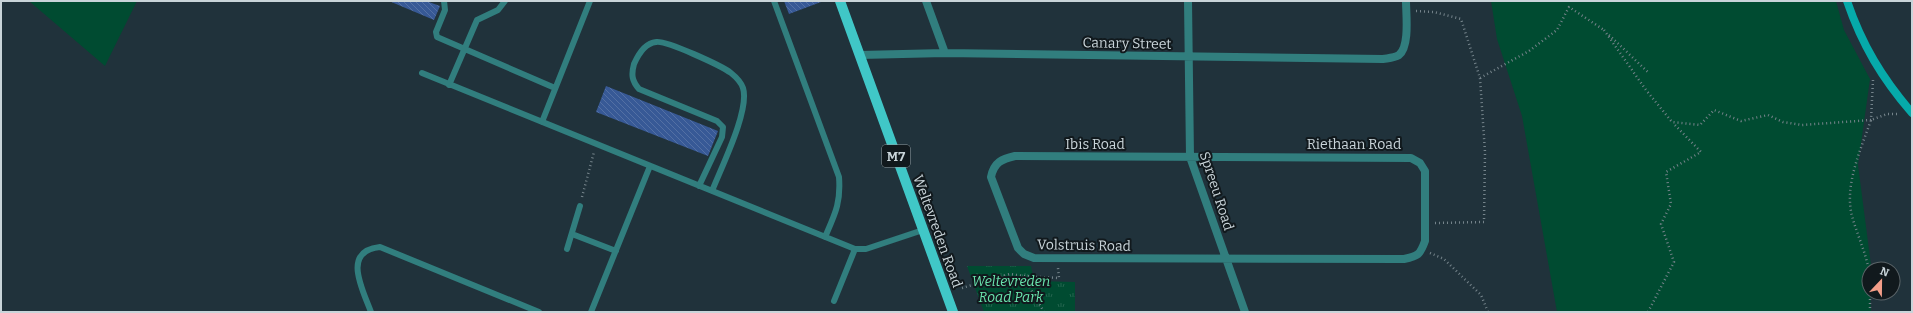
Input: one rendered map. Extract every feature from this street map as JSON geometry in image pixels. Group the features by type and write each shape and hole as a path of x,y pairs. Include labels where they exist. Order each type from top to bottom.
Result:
{"main road":[{"name":"Weltevreden Road","path":"840,1 953,312"}],"street":[{"path":"926,1 945,53"},
{"name":"Spreeu Road","path":"1188,1 1190,157 1245,312"},
{"path":"1406,1 1406,10"},
{"path":"1847,1 1859,34 1874,62 1884,79 1912,113"},
{"name":"Canary Street","path":"860,55 945,53 1383,59 1400,54 1404,47 1406,36 1406,10"},
{"name":"Ibis Road","path":"1000,160 1015,156 1190,157"},
{"name":"Riethaan Road","path":"1190,157 1411,158 1420,163 1425,171 1425,241 1422,250"},
{"name":"Volstruis Road","path":"1000,160 993,168 991,177 1018,248 1029,256 1226,259"},
{"path":"1226,259 1404,259 1417,256 1422,250"}],"lane":[{"path":"444,1 445,10 436,32 436,36 555,88"},
{"path":"449,85 477,20 498,10 505,1"},
{"path":"542,122 590,1"},
{"path":"774,1 839,178 840,195 838,206 825,237"},
{"path":"699,186 722,137 723,127 716,120 639,89 634,84 631,72 637,58 647,45 656,42 666,42 722,68 736,77 742,87 744,99 741,116 712,191"},
{"path":"422,73 855,249 866,249 923,230"},
{"path":"591,312 650,166"},
{"path":"567,249 580,206"},
{"path":"572,234 616,251"},
{"path":"371,312 357,272 363,253 370,248 380,247 539,312"},
{"path":"834,301 855,249"}],"path":[{"path":"1480,78 1529,51 1557,30 1569,7 1604,30 1649,73"},
{"path":"1406,10 1434,12 1461,19 1480,78 1485,152 1484,222 1425,223"},
{"path":"1604,30 1646,90 1672,122 1701,152 1666,172 1671,204 1661,224 1674,262 1648,312"},
{"path":"1867,261 1852,214 1850,190 1856,162 1871,120 1873,80"},
{"path":"1672,122 1700,125 1714,110 1741,120 1768,115 1783,122 1802,126 1871,120 1887,114 1898,114"},
{"path":"580,206 596,144"},
{"path":"1422,250 1444,259 1481,295 1488,312"},
{"path":"962,288 1010,274 1059,278 1058,264"},
{"path":"1023,276 1044,312"},
{"path":"1870,301 1870,312"}],"green space":[{"path":"29,1 137,1 105,66"},
{"path":"1491,1 1836,1 1844,30 1870,79 1858,165 1870,261 1861,261 1861,301 1870,301 1871,312 1557,312 1522,116 1497,39"},
{"name":"Weltevreden Road Park","path":"967,266 1031,266 1034,281 1075,282 1075,312 984,312"}],"building":[{"path":"389,1 426,1 440,6 434,20"},
{"path":"784,1 821,1 821,2 789,14"},
{"path":"606,86 718,131 708,156 596,112"}]}
